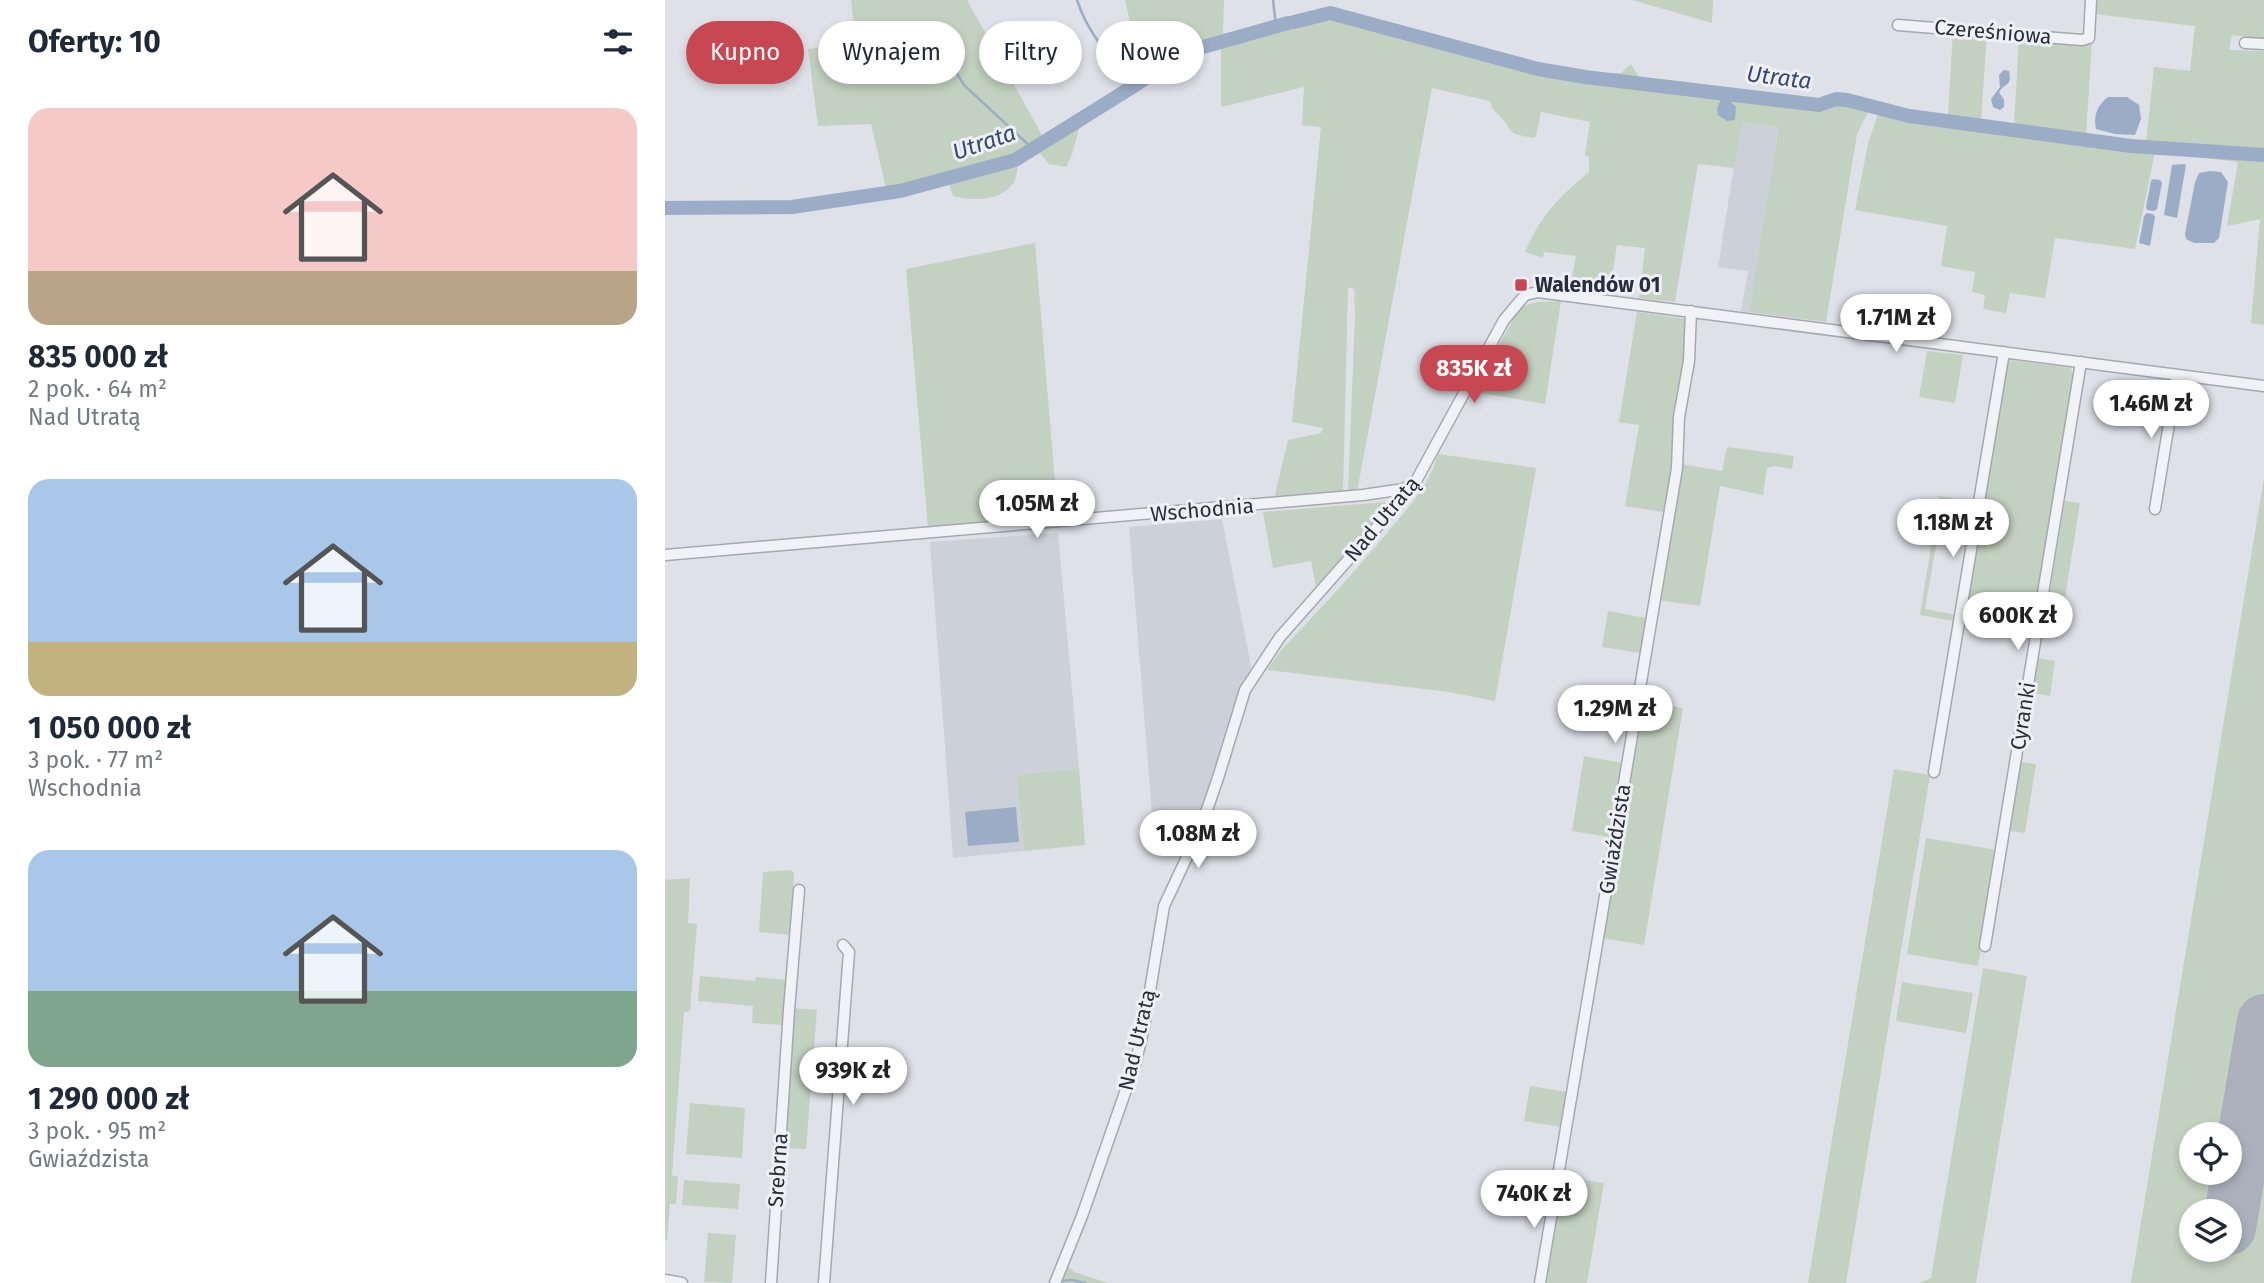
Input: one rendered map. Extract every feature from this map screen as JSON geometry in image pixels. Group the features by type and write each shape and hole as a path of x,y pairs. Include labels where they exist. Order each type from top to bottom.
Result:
{"street":[{"name":"Czereśniowa","path":"1898,25 2082,40 2089,38 2091,0"},
{"path":"2245,43 2264,44"},
{"name":"Nad Utratą","path":"1055,1283 1082,1216 1136,1061 1145,1027 1164,906 1201,827 1245,690 1280,637 1392,510 1404,489 1416,481 1504,320 1525,295 1538,292 2264,386"},
{"name":"Gwiaździsta","path":"1540,1283 1677,468 1679,417 1689,361 1691,311"},
{"path":"1934,772 2004,352"},
{"name":"Cyranki","path":"1985,946 2081,362"},
{"path":"2155,509 2177,375"},
{"name":"Wschodnia","path":"665,555 1068,522 1355,496 1404,489"},
{"name":"Srebrna","path":"771,1283 799,891"},
{"path":"824,1283 849,952 843,944"},
{"path":"665,1280 682,1283"}],"shaded area":[{"path":"1741,122 1779,127 1749,312 1741,311 1748,271 1718,267"},
{"path":"1222,519 1252,671 1240,686 1223,752 1193,835 1154,839 1129,527"},
{"path":"1058,533 1079,768 1017,775 1024,851 953,858 930,542"}],"green space":[{"path":"851,0 967,0 979,22 979,84 1014,84 1043,137 1123,84 1145,84 1079,129 1066,167 1049,164 1039,152 1018,163 1015,180 1010,187 995,196 969,199 953,196 948,181 897,194 792,209 665,214 665,202 796,201 886,188 871,124 818,126 808,49 818,48 818,84 965,84 965,21 854,21"},
{"path":"1125,0 1224,0 1223,34 1331,10 1538,64 1603,74 1621,73 1631,64 1639,77 1812,100 1841,95 1948,117 1953,31 1987,34 1981,121 2014,125 2019,36 2092,42 2086,134 2146,143 2154,67 2190,71 2195,26 2094,14 2095,0 2264,0 2264,39 2232,35 2229,50 2264,51 2264,325 2251,323 2260,219 2227,226 2238,162 2155,152 2135,249 2055,238 2045,298 2010,293 2006,313 1983,309 1985,295 1972,292 1975,272 1941,266 1947,226 1855,210 1868,144 1878,113 1869,110 1857,134 1826,322 1749,312 1779,127 1742,122 1734,168 1698,164 1675,302 1639,298 1645,248 1617,245 1609,293 1570,288 1576,256 1544,252 1543,258 1525,252 1551,208 1589,172 1589,157 1585,155 1590,122 1541,112 1536,136 1533,138 1515,134 1510,130 1492,108 1490,101 1432,88 1357,492 1348,493 1355,315 1354,289 1348,287 1343,493 1274,499 1288,440 1321,433 1323,428 1292,422 1321,127 1302,125 1304,87 1221,107 1221,44 1204,50 1204,21 1130,21"},
{"path":"1632,0 1713,0 1712,23"},
{"path":"1035,243 1058,517 928,528 906,269"},
{"path":"1561,301 1545,404 1469,391 1491,359 1520,307 1537,302"},
{"path":"1637,312 1686,319 1687,338 1674,429 1671,476 1663,512 1625,506 1639,425 1619,422"},
{"path":"1927,351 1963,355 1955,403 1919,397"},
{"path":"2008,360 2071,368 2073,376 2073,390 2033,627 1963,616 2005,364"},
{"path":"1727,447 1794,456 1792,469 1775,466 1767,468 1763,495 1720,486 1700,606 1658,600 1681,464 1722,471"},
{"path":"1438,454 1536,468 1495,701 1449,692 1267,670 1413,502 1425,484"},
{"path":"2264,478 2264,1283 2131,1283"},
{"path":"1939,496 1975,502 1969,545 1937,540 1925,609 1957,615 1955,621 1920,615"},
{"path":"2065,501 2080,503 2061,623 2045,620"},
{"path":"1385,502 1388,507 1316,587 1311,561 1273,568 1263,512"},
{"path":"1608,611 1646,618 1640,653 1602,647"},
{"path":"2038,658 2055,661 2050,696 2033,693"},
{"path":"1642,701 1683,708 1644,945 1602,938"},
{"path":"1584,756 1622,763 1609,837 1572,831"},
{"path":"2021,762 2036,764 2025,833 2010,831"},
{"path":"1079,768 1085,845 1024,851 1017,775"},
{"path":"1894,769 1930,775 1846,1283 1808,1283"},
{"path":"1926,838 1997,850 1978,966 1907,954"},
{"path":"791,870 794,873 790,935 759,932 763,872"},
{"path":"690,878 688,923 697,924 690,1011 684,1012 672,1175 678,1177 676,1204 670,1204 665,1240 665,880"},
{"path":"1983,968 2027,976 1976,1283 1919,1283 1931,1278"},
{"path":"700,976 755,981 756,977 787,980 784,1025 752,1023 753,1006 698,1001"},
{"path":"1902,982 1973,993 1966,1033 1896,1021"},
{"path":"792,1008 817,1010 806,1149 782,1148"},
{"path":"1530,1086 1567,1092 1561,1127 1524,1121"},
{"path":"690,1103 745,1108 742,1158 686,1154"},
{"path":"1563,1177 1604,1183 1587,1283 1545,1283"},
{"path":"684,1180 740,1184 738,1209 682,1205"},
{"path":"708,1233 736,1235 732,1283 704,1282"},
{"path":"1068,1266 1074,1272 1108,1283 1061,1283"}],"water":[{"path":"2004,70 2009,71 2010,80 1999,92 2004,100 2004,107 2000,110 1993,107 1991,99 2000,87 1999,75"},
{"path":"2108,97 2127,97 2139,105 2141,119 2135,135 2096,129 2097,112"},
{"path":"1721,100 1729,100 1736,107 1735,120 1727,121 1718,115 1717,108"},
{"path":"2172,165 2186,165 2177,218 2164,215"},
{"path":"2221,172 2228,182 2219,238 2214,243 2194,243 2186,239 2185,234 2195,182 2199,173"},
{"path":"2153,179 2162,183 2157,209 2154,211 2147,210 2146,207"},
{"path":"2147,213 2155,217 2150,246 2139,243 2144,216"},
{"path":"1016,807 1019,842 968,846 965,812"}],"waterway":[{"path":"1077,0 1096,38"},
{"path":"1273,0 1276,26"},
{"name":"Utrata","path":"1294,22 1330,13 1538,69 1585,77 1819,105 1836,99 1847,100 1909,116 2131,146 2264,155"},
{"name":"Utrata","path":"665,208 792,207 900,191 1015,160 1182,53 1288,23"},
{"path":"963,84 1033,149"},
{"path":"1061,1281 1085,1283"}],"runway":[{"path":"2234,1199 2264,1021"}],"place":[{"name":"Walendów 01","path":"1521,285"}]}
